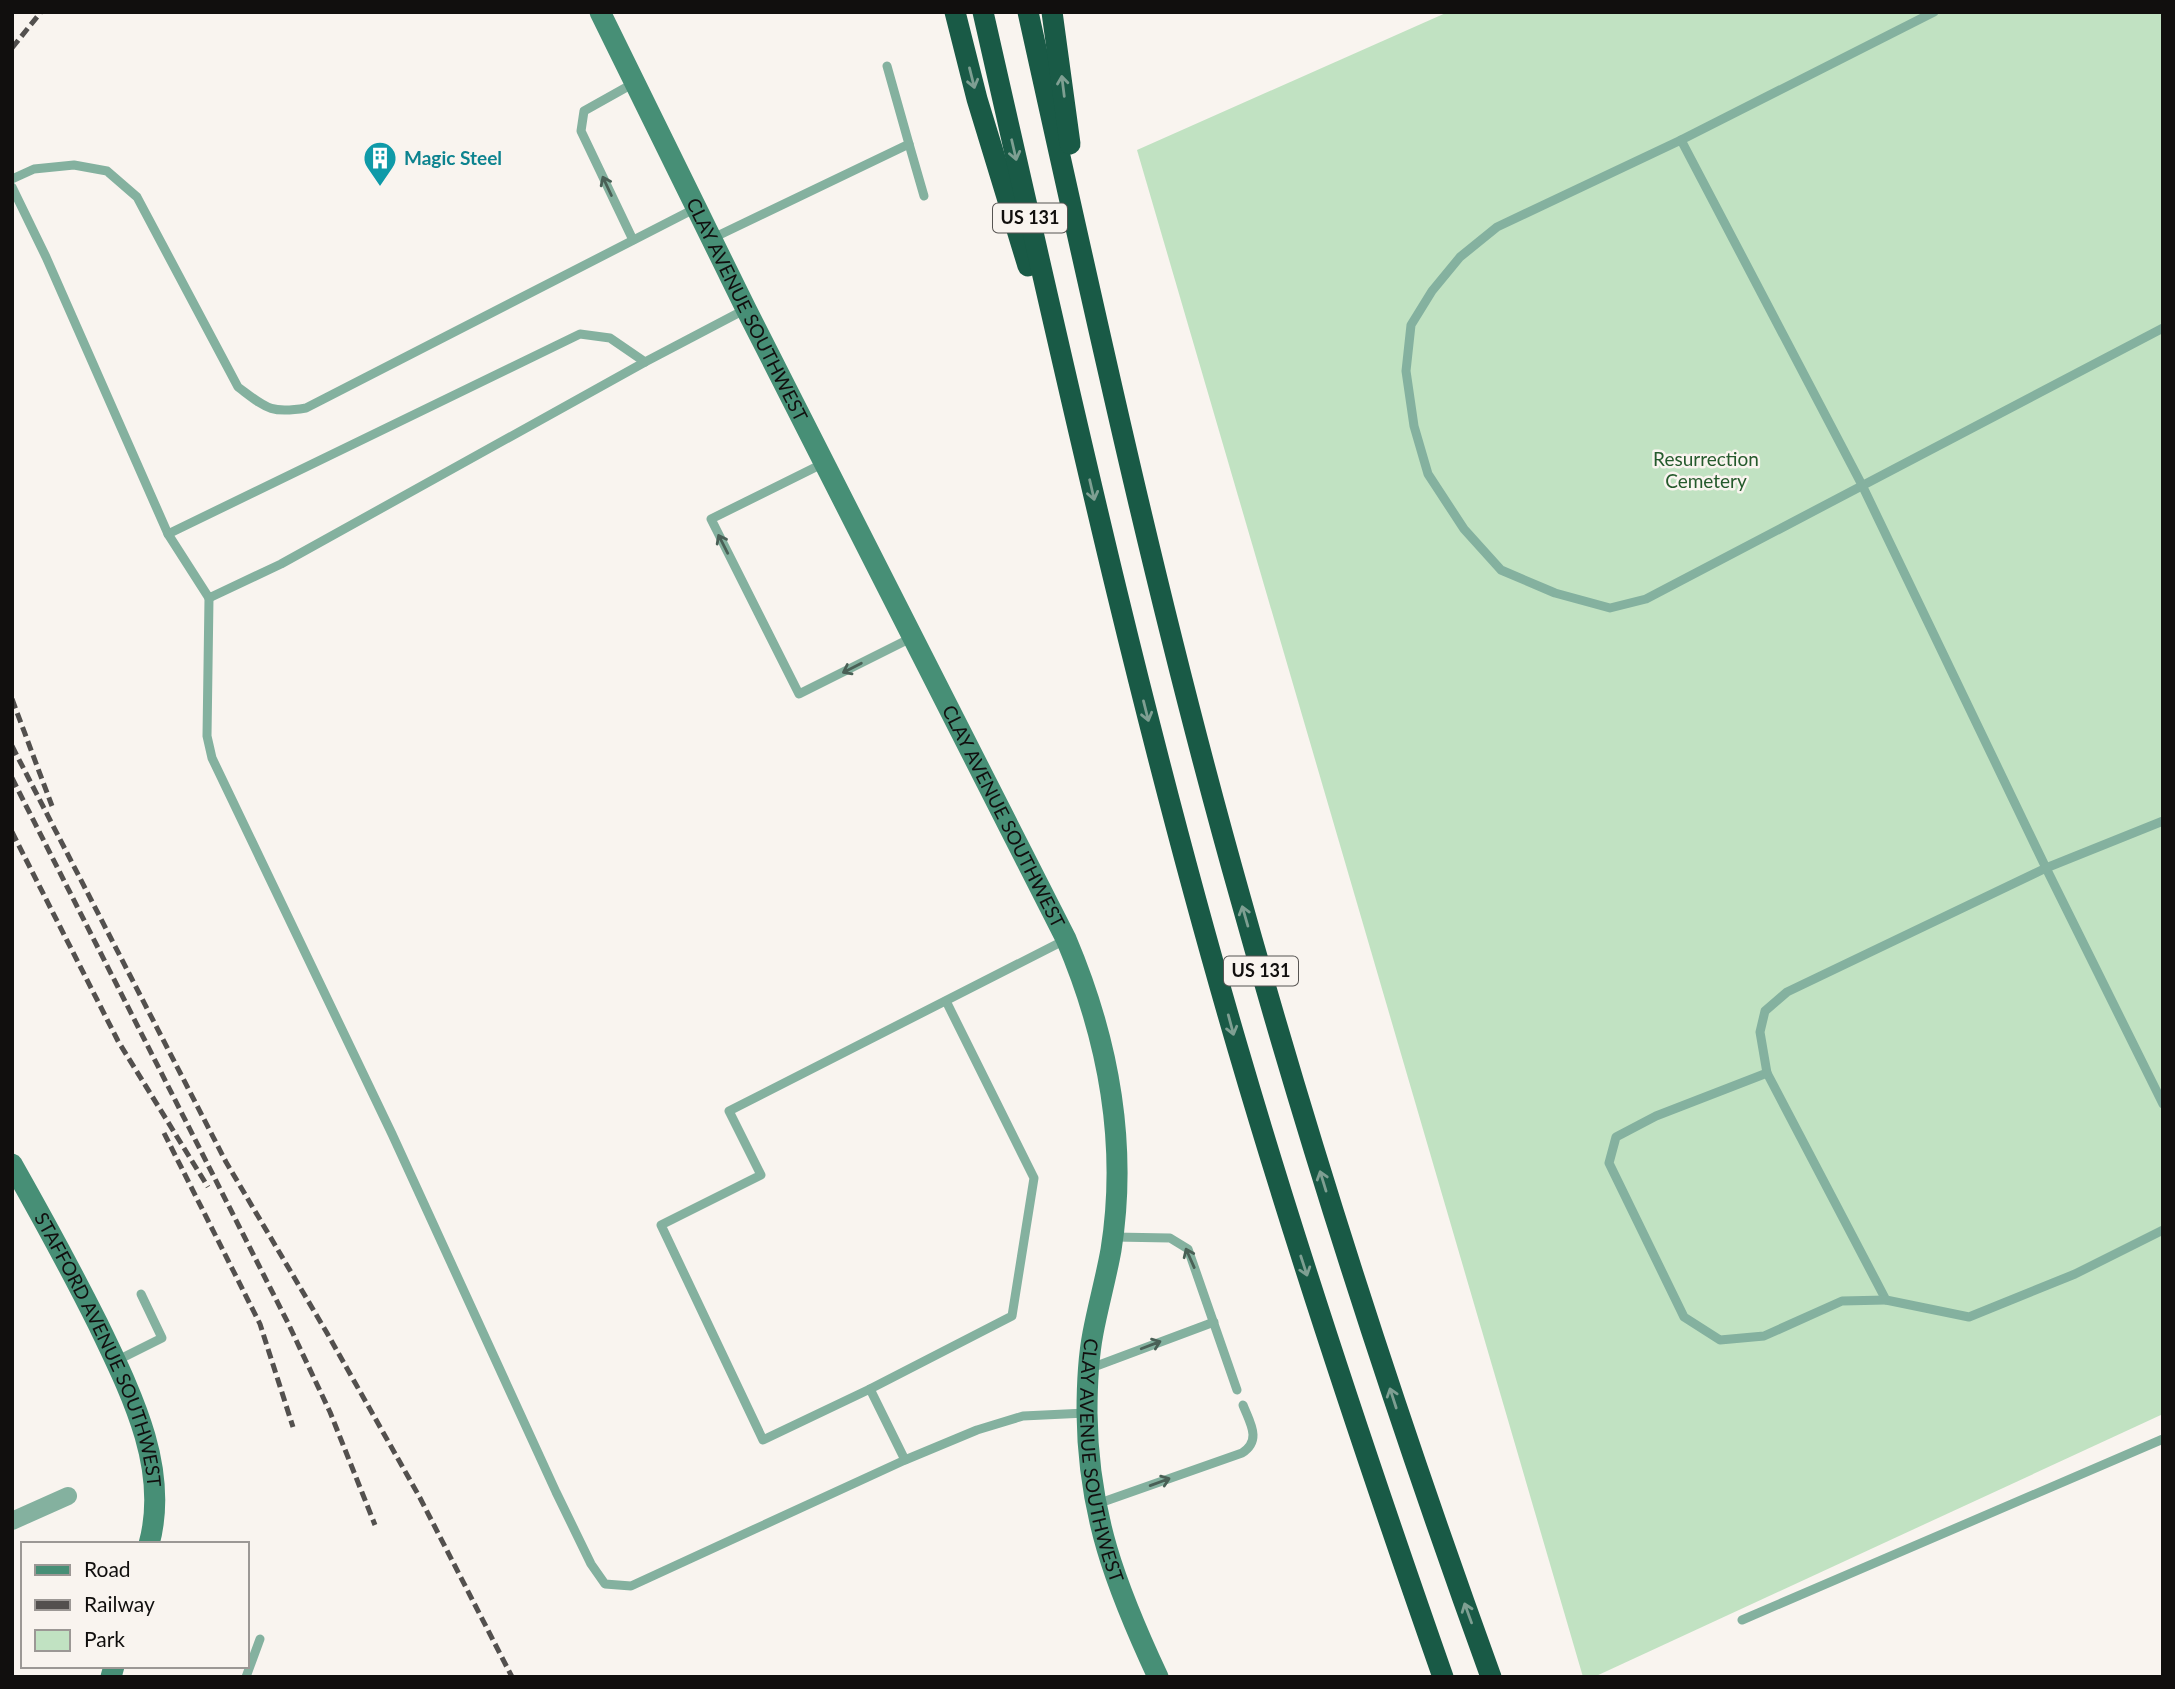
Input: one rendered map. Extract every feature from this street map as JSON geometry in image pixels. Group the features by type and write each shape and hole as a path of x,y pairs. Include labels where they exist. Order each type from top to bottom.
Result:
{"highway":[{"path":"955,12 995,160 1077,423"},
{"name":"US 131","path":"983,12 1118,600 1174,821 1237,1047 1323,1326 1443,1677"},
{"name":"US 131","path":"1028,12 1137,497 1250,934 1328,1196 1405,1434 1491,1677"},
{"path":"1052,12 1081,251"}],"street":[{"name":"CLAY AVENUE SOUTHWEST","path":"600,12 746,309 1066,939 1096,1016 1109,1073 1115,1121 1116,1173 1112,1237 1093,1336 1087,1413 1096,1505 1117,1584 1158,1677"},
{"name":"STAFFORD AVENUE SOUTHWEST","path":"12,1164 70,1268 130,1391 144,1430 152,1473 153,1505 149,1542"},
{"path":"12,1521 68,1496"}],"lane":[{"path":"1934,12 1681,140 1497,227 1460,257 1432,291 1412,325 1406,371 1414,426 1428,474 1464,529 1501,570 1555,593 1609,608 1646,599 2163,328"},
{"path":"887,66 924,196"},
{"path":"633,240 581,131 584,111 634,83"},
{"path":"1681,140 1862,485 2163,1104"},
{"path":"711,239 909,144"},
{"path":"12,179 34,169 74,165 107,171 137,197 238,387 261,404 281,412 306,408 696,208"},
{"path":"12,187 46,257 167,534 209,598 207,736 212,758 392,1134 556,1492 591,1564 605,1584 631,1586 905,1460 977,1430 1023,1416 1087,1413"},
{"path":"209,598 281,564 746,309"},
{"path":"167,534 580,334 610,338 645,362"},
{"path":"824,463 711,519 799,694 913,637"},
{"path":"1886,1300 1767,1073 1760,1032 1765,1011 1787,992 2046,868 2163,821"},
{"path":"946,1001 1034,1178 1012,1316 763,1440 661,1225 761,1175 729,1111 1066,939"},
{"path":"1767,1073 1656,1116 1616,1137 1609,1163 1684,1317 1720,1340 1764,1336 1842,1301 1886,1300 1969,1317 2075,1274 2163,1230"},
{"path":"1112,1237 1170,1238 1188,1249 1237,1390"},
{"path":"116,1361 162,1338 141,1294"},
{"path":"1089,1368 1214,1322"},
{"path":"870,1389 905,1460"},
{"path":"1096,1505 1252,1446 1254,1438 1243,1405"},
{"path":"1742,1620 2163,1439"},
{"path":"246,1677 260,1639"}],"green space":[{"name":"Resurrection Cemetery","path":"1448,12 2163,12 2163,1414 1594,1677 1583,1677 1137,150"}],"railway":[{"path":"12,48 41,12"},
{"path":"12,699 52,806"},
{"path":"12,746 226,1162 419,1496 512,1677"},
{"path":"12,778 288,1323 330,1412 375,1525"},
{"path":"12,832 118,1041 208,1187"},
{"path":"164,1133 260,1324 293,1427"}],"place":[{"name":"Magic Steel","path":"380,188"}]}
